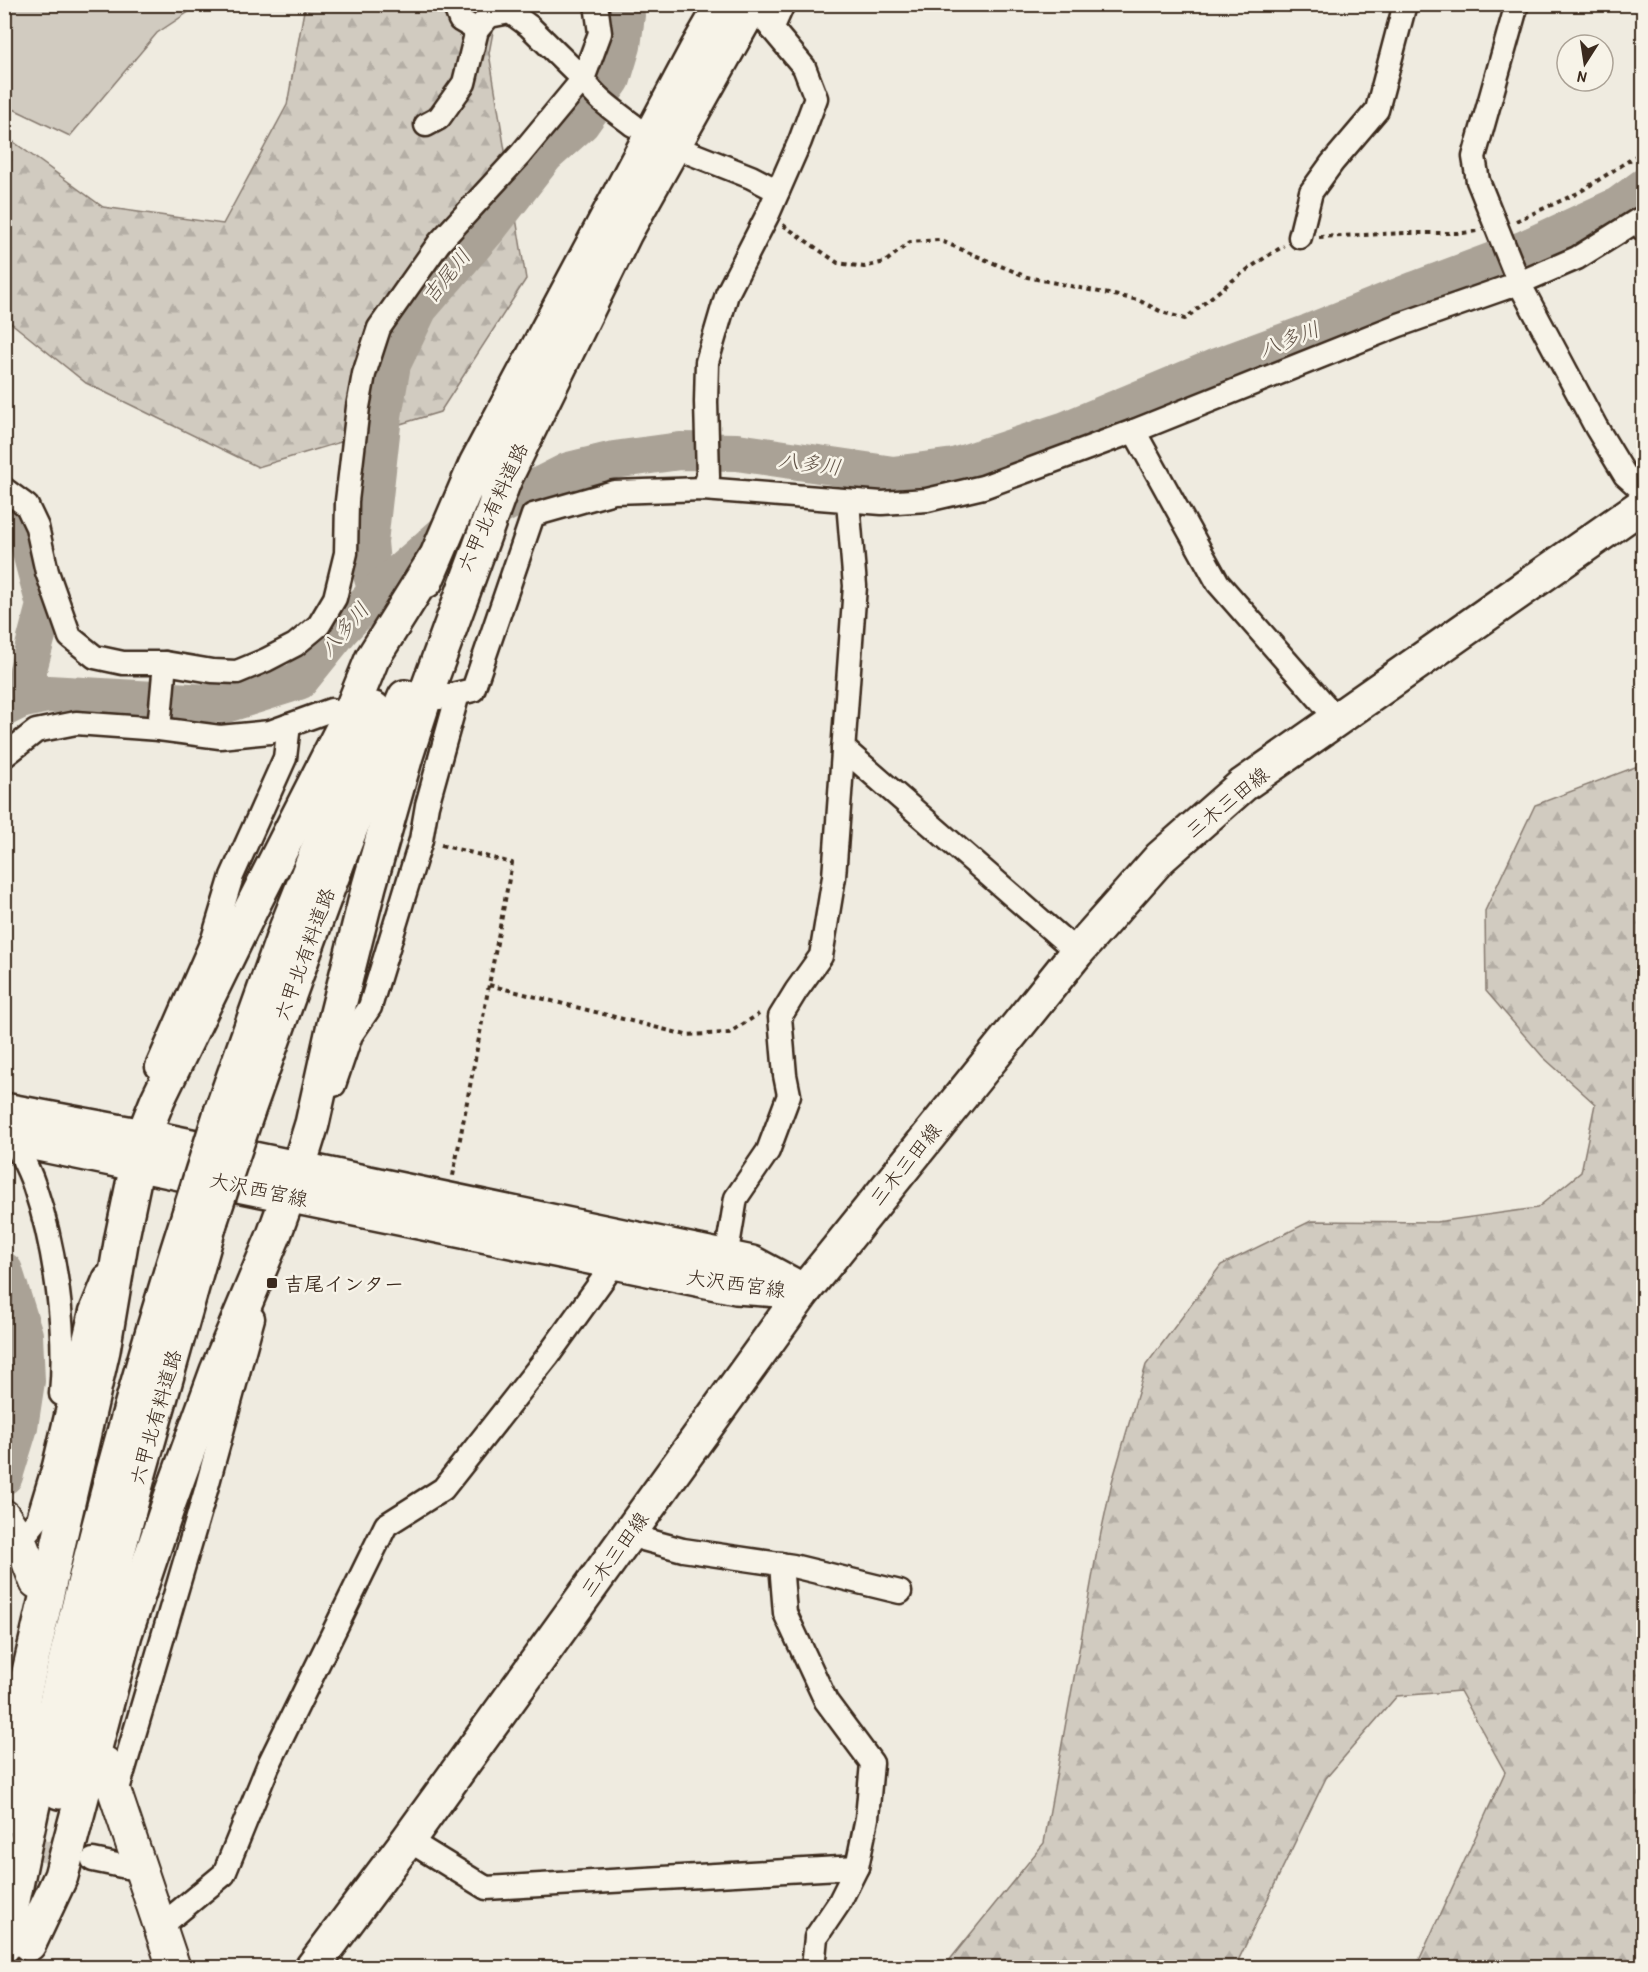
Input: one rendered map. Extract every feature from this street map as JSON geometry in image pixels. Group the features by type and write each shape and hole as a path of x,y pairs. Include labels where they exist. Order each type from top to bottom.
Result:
{"main road":[{"name":"六甲北有料道路","path":"20,1952 94,1642 140,1470 200,1217 315,854 434,560 476,464 692,57 723,4"},
{"name":"六甲北有料道路","path":"235,1111 324,898 380,754 505,478 625,233 762,17"},
{"path":"20,1952 61,1876 125,1634 217,1371 274,1235 293,1182 312,1124 336,1018 406,756 428,688 505,478"},
{"name":"三木三田線","path":"312,1968 408,1840 804,1291 1077,952 1160,858 1243,785 1644,504"},
{"path":"4,1817 24,1694 103,1350 122,1237 140,1150 158,1099 349,716 372,659 434,560"},
{"name":"大沢西宮線","path":"7,1129 140,1150 293,1182 616,1261 736,1287 804,1291"},
{"name":"大沢西宮線","path":"293,1182 448,1200 752,1263 804,1291"}],"street":[{"path":"454,4 460,20 477,30"},
{"path":"4,489 27,507 37,527 47,572 70,637 95,657 123,663 237,672 294,645 319,625 335,598 346,554 348,501 358,407 364,374 379,328 439,243 585,83 600,33 596,4"},
{"path":"706,483 707,362 727,294 768,214 816,98 804,67 762,17 783,4"},
{"path":"1300,237 1311,192 1332,163 1377,110 1405,4"},
{"path":"1518,4 1474,158 1478,181 1517,279 1596,427 1625,474 1644,492"},
{"path":"426,125 439,118 464,83 477,30 489,16 510,12 530,27 611,108 633,125"},
{"path":"690,153 778,190"},
{"path":"312,1124 332,1091 351,1035 370,1007 421,840 448,696 473,690 533,515 614,492 706,483 848,502 882,503 927,500 983,487 1134,431 1399,325 1576,258 1638,220 1644,230"},
{"path":"1134,431 1218,583 1337,719"},
{"path":"726,1258 736,1198 768,1151 789,1095 780,1017 821,956 834,877 855,586 848,502"},
{"path":"159,726 164,666"},
{"path":"4,756 36,731 76,723 159,726 220,737 270,732 331,710"},
{"path":"140,1150 154,1073 213,939 232,876 285,758 289,725"},
{"path":"843,748 1077,952"},
{"path":"7,1129 34,1183 49,1236 58,1290 63,1381 56,1455"},
{"path":"116,1796 206,1490 274,1235"},
{"path":"36,1582 10,1535 38,1519 91,1311 122,1237"},
{"path":"160,1927 224,1874 268,1766 386,1525 443,1489 548,1357 616,1261"},
{"path":"628,1535 683,1550 781,1564 900,1592"},
{"path":"781,1564 785,1613 826,1701 872,1763 867,1818 857,1867 839,1904 816,1938 813,1968"},
{"path":"105,1763 174,1968"},
{"path":"408,1840 486,1888 857,1867"},
{"path":"93,1860 141,1870"}],"path":[{"path":"768,214 838,263 864,267 885,262 910,242 939,240 1027,277 1138,300 1185,320 1212,296 1263,259 1300,237 1499,230 1578,193 1644,151"},
{"path":"421,840 512,862 448,1200"},
{"path":"489,985 686,1035 729,1033 766,1009 780,1017"}],"green space":[{"path":"5,4 199,5 157,33 70,136 5,105"},
{"path":"305,5 498,5 489,53 526,279 440,412 258,467 86,383 5,318 4,135 103,207 223,224 287,105"},
{"path":"1643,764 1643,1967 1416,1967 1505,1772 1460,1691 1397,1696 1326,1778 1235,1967 944,1967 1044,1843 1097,1551 1112,1482 1146,1365 1221,1265 1311,1221 1436,1222 1537,1208 1581,1172 1595,1104 1543,1057 1486,991 1485,911 1535,805"}],"waterway":[{"name":"吉尾川","path":"377,592 372,575 369,542 383,416 392,364 419,308 489,227 545,155 581,123 612,79 622,46 626,15 623,4"},
{"name":"八多川","path":"4,708 20,700 48,694 226,704 299,681 341,629 371,598 443,535 569,471 614,460 680,451 737,452 893,475 954,467 1066,430 1219,366 1525,249 1618,206 1644,187"},
{"path":"4,506 11,509 24,526 45,605 20,700"},
{"name":"八多川","path":"4,1271 24,1335 26,1381 19,1427 4,1476"}],"tunnel":[{"path":"4,1844 80,1858"}],"place":[{"name":"吉尾インター","path":"272,1283"}]}
